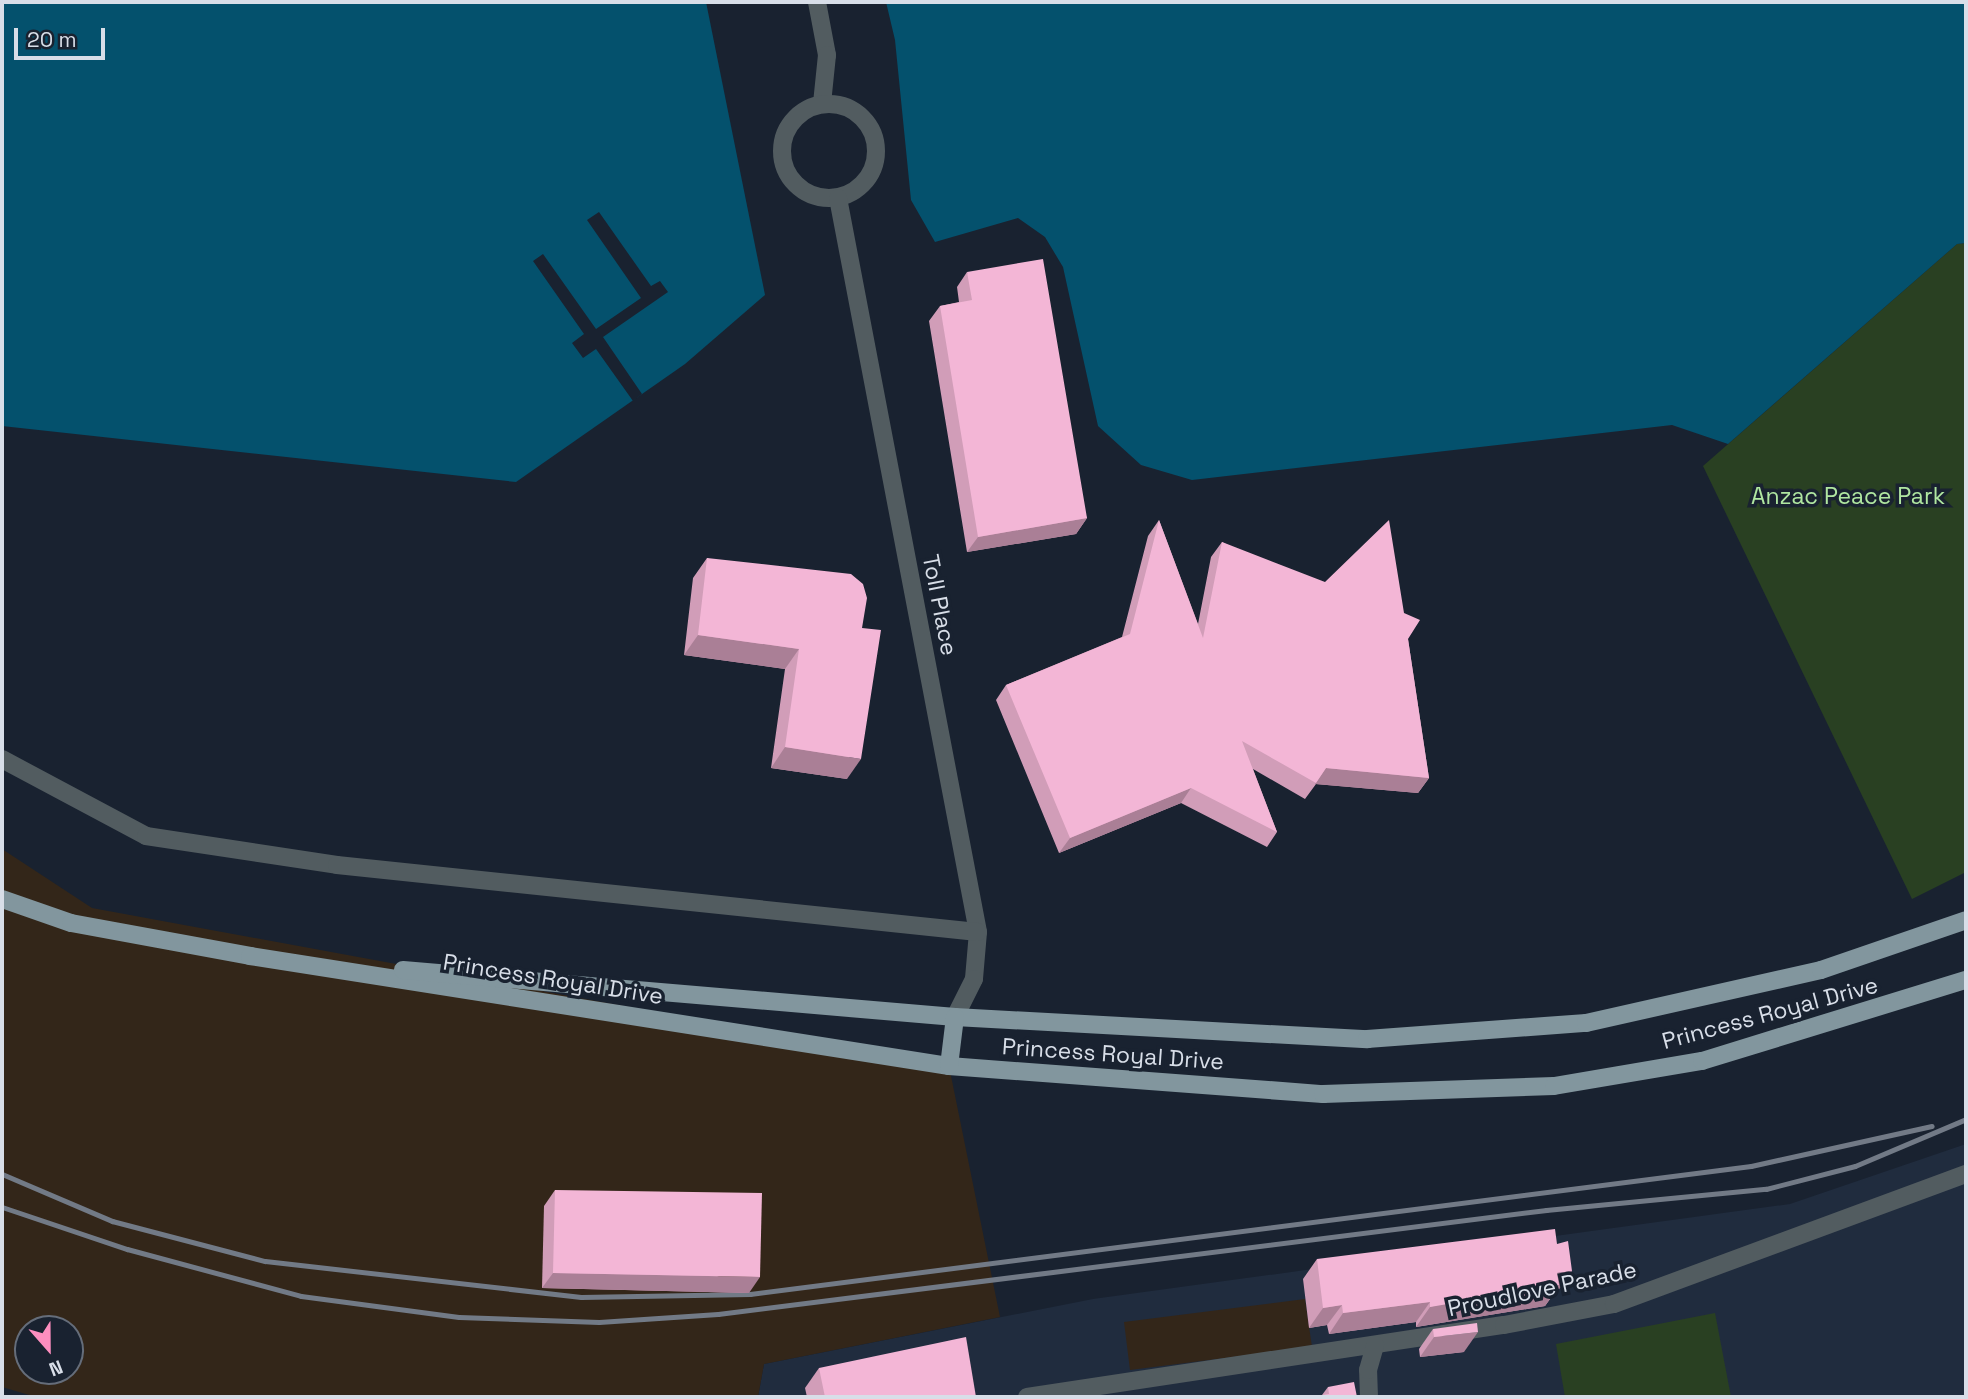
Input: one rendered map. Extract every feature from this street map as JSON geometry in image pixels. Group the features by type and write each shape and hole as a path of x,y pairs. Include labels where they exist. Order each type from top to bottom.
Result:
{"main road":[{"name":"Princess Royal Drive","path":"2,899 71,923 250,956 949,1066 1324,1094 1554,1086 1702,1061 1966,980"},
{"name":"Princess Royal Drive","path":"250,956 955,1017 1367,1039 1586,1023 1821,970 1966,920"},
{"path":"949,1066 955,1017"}],"street":[{"path":"817,2 827,55 822,103"},
{"path":"822,103 844,106 863,117 876,142 874,164 864,184 838,198 805,192 784,167 781,150 793,119 822,103"},
{"name":"Toll Place","path":"838,198 978,932 974,979 955,1017"},
{"path":"2,759 146,836 337,865 978,932"},
{"name":"Proudlove Parade","path":"1027,1397 1375,1345 1614,1304 1966,1174"},
{"path":"1369,1397 1368,1370 1375,1345"}],"shaded area":[{"path":"2,849 92,908 949,1066 1000,1317 764,1364 758,1397 36,1397 2,1387"},
{"path":"1966,1144 1966,1397 758,1397 764,1364 1093,1299 1790,1204"},
{"path":"1305,1299 1312,1347 1130,1370 1124,1322"}],"green space":[{"name":"Anzac Peace Park","path":"1966,243 1966,872 1912,899 1703,466 1957,244"},
{"path":"1715,1313 1731,1397 1565,1397 1556,1344"}],"water":[{"path":"2,2 706,2 765,295 685,364 516,482 2,426"},
{"path":"886,2 1966,2 1966,243 1957,244 1728,444 1672,425 1192,480 1141,465 1098,426 1063,267 1045,237 1018,218 935,242 911,200 895,40"}],"pier":[{"path":"599,212 651,286 660,281 668,292 603,337 642,394 633,401 596,349 583,358 572,343 584,334 533,261 543,254 596,329 641,298 587,220"}],"building":[{"path":"1043,259 1087,518 978,537 940,306 972,300 967,272"},
{"path":"1159,520 1203,638 1222,542 1325,582 1389,520 1404,613 1420,620 1408,639 1429,778 1326,768 1316,783 1242,741 1277,832 1191,788 1070,838 1006,685 1130,634"},
{"path":"707,558 851,574 863,584 867,598 862,628 881,630 861,759 785,747 799,649 698,635"},
{"path":"555,1190 762,1193 760,1277 553,1273"},
{"path":"1555,1229 1557,1244 1568,1241 1572,1271 1557,1273 1559,1285 1430,1307 1430,1302 1343,1313 1342,1305 1323,1308 1317,1259"},
{"path":"1477,1323 1478,1332 1434,1337 1433,1329"},
{"path":"966,1337 976,1397 825,1397 819,1368"},
{"path":"1354,1382 1357,1397 1310,1397 1329,1394 1328,1387"}],"railway":[{"path":"2,1207 127,1249 301,1296 459,1317 599,1322 718,1314 1546,1210 1766,1189 1855,1166 1966,1119"},
{"path":"2,1174 112,1221 265,1261 581,1297 750,1294 1751,1166 1932,1126"}]}
